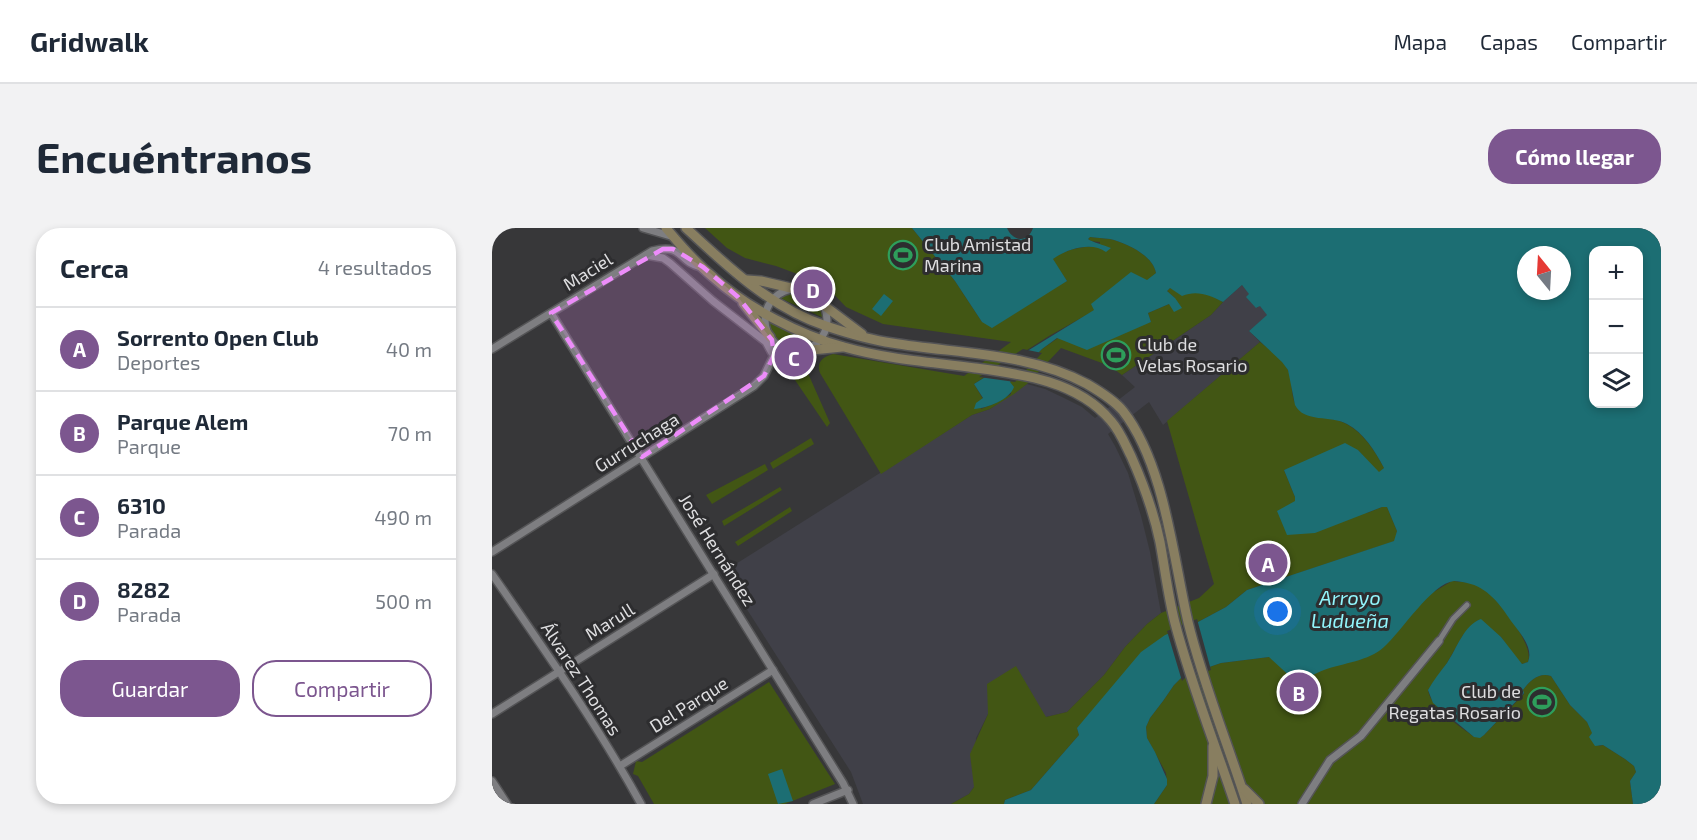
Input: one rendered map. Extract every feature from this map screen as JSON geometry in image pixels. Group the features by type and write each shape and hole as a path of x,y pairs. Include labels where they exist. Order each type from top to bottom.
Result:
{"main road":[{"path":"666,228 713,278 738,297 766,314 821,339 844,347 898,358 1024,375 1045,380 1083,397 1111,420 1137,469 1159,540 1181,647 1198,702 1213,737 1235,804"},
{"path":"686,228 745,280 772,300 799,315 826,326 891,343 1038,364 1075,378 1113,401 1130,422 1150,462 1171,536 1189,624 1247,804"},
{"path":"745,280 761,281 795,289"},
{"path":"738,297 772,342"},
{"path":"822,304 866,337"},
{"path":"802,351 844,347"},
{"path":"1206,804 1213,776 1213,737"},
{"path":"1242,787 1259,804"}],"street":[{"path":"643,228 674,237"},
{"name":"Maciel","path":"493,346 645,255 663,249 673,249 692,265 703,267"},
{"path":"645,255 663,258 713,301 772,342 794,351 811,348 821,339 826,326 826,311 822,304 814,295 795,289 786,291 772,300 766,314"},
{"name":"José Hernández","path":"551,313 848,790 853,804"},
{"name":"Gurruchaga","path":"492,552 754,386 764,376 774,355 772,342 765,326 766,314"},
{"name":"Álvarez Thomas","path":"492,574 560,671 620,766 641,804"},
{"name":"Marull","path":"492,714 714,574"},
{"path":"1302,804 1330,760 1361,736 1439,641 1453,619 1467,605"},
{"name":"Del Parque","path":"620,766 773,670"},
{"path":"492,781 507,804"},
{"path":"813,804 848,790"}],"highlighted area":[{"path":"663,249 673,249 703,267 738,297 772,340 774,355 764,376 642,457 551,313"}],"shaded area":[{"path":"1242,285 1250,294 1247,297 1257,308 1260,305 1268,315 1249,331 1260,342 1163,425 1149,402 1108,434 1128,473 1141,516 1161,613 1125,647 1104,675 1067,712 1046,717 988,714 976,738 974,787 969,794 951,804 863,804 851,772 723,572 972,415 990,409 1027,384 1045,389 1082,407 1095,418 1135,387 1122,375 1211,315"}],"green space":[{"name":"Club de Velas Rosario","path":"705,228 912,228 955,281 982,322 1067,281 1052,259 1075,249 1099,247 1100,242 1091,241 1088,239 1090,237 1124,243 1150,261 1156,273 1147,281 1049,336 974,384 983,399 981,409 1011,394 1010,382 1042,349 1058,338 1151,322 1148,313 1169,304 1175,298 1167,291 1170,288 1189,293 1206,293 1223,302 1211,315 1122,375 1110,366 1061,348 1027,384 1014,394 990,409 972,415 881,474 820,373 821,360 833,354 964,376 1011,342 883,324 846,307 824,284 776,266 745,258 727,248"},
{"path":"789,292 808,295 816,301 824,318 780,298"},
{"path":"768,318 815,341 799,347 785,344 774,335"},
{"path":"1260,342 1287,368 1295,404 1310,415 1341,421 1349,425 1369,444 1384,468 1379,473 1358,450 1284,470 1295,501 1367,513 1387,507 1397,531 1395,541 1247,590 1226,607 1198,622 1077,728 1079,735 1031,790 1005,800 1004,804 951,804 969,794 974,787 970,754 988,714 987,684 1016,666 1046,717 1067,712 1104,675 1125,647 1147,624 1161,613 1199,598 1214,584 1167,421"},
{"path":"778,351 795,355 806,354 807,371 830,423 827,427 780,358"},
{"path":"811,438 814,444 773,469 770,463"},
{"path":"765,464 768,470 712,504 706,495"},
{"path":"780,487 782,490 724,526 722,521"},
{"path":"790,507 792,511 738,546 735,542"},
{"path":"1452,581 1480,586 1495,599 1520,632 1529,654 1528,662 1522,664 1516,659 1501,637 1478,620 1463,635 1428,690 1434,704 1474,737 1484,735 1524,694 1523,690 1532,681 1538,676 1551,676 1570,705 1587,722 1599,746 1603,745 1634,766 1636,772 1630,781 1633,804 1154,804 1167,785 1166,773 1147,738 1146,727 1150,718 1183,676 1221,663 1269,657 1432,593"},
{"path":"769,682 835,784 785,804 654,804 638,776 633,774 636,761 642,762"}],"water":[{"name":"Arroyo Ludueña","path":"912,228 1007,228 1013,236 1020,239 1028,236 1033,228 1661,228 1661,804 1633,804 1630,781 1636,772 1634,766 1603,745 1595,746 1589,737 1592,733 1587,722 1570,705 1551,676 1538,676 1532,681 1523,690 1524,693 1480,738 1474,737 1433,703 1428,690 1465,632 1481,619 1501,637 1522,664 1528,662 1529,651 1525,640 1492,597 1474,585 1454,581 1436,590 1384,647 1363,659 1298,680 1294,680 1269,657 1221,663 1183,676 1150,718 1146,727 1147,738 1167,779 1167,785 1154,804 1004,804 1005,800 1031,790 1079,735 1077,728 1141,652 1165,635 1198,622 1226,607 1247,590 1394,541 1397,531 1387,507 1382,507 1315,533 1287,535 1277,511 1295,501 1295,497 1284,470 1345,443 1358,450 1379,472 1384,468 1359,432 1341,421 1311,417 1299,411 1295,405 1288,370 1249,331 1267,315 1260,306 1256,308 1246,297 1249,294 1242,285 1223,302 1203,294 1193,293 1182,296 1170,288 1167,291 1182,308 1174,312 1169,304 1148,313 1151,322 1087,350 1057,338 1042,349 1010,382 1014,387 1008,396 991,405 974,409 976,403 983,398 974,384 1094,310 1091,304 1131,272 1147,280 1156,273 1144,255 1124,243 1090,237 1088,239 1111,248 1106,252 1087,247 1065,252 1053,259 1067,281 992,328 982,322 955,281"},
{"path":"884,294 893,301 881,316 872,309"},
{"path":"782,769 793,801 778,804 768,774"}],"pier":[{"path":"1023,349 1042,353 1015,382 979,377"},
{"path":"1197,619 1211,670 1182,681 1167,631"}],"place":[{"name":"Club Amistad Marina","path":"903,255"},
{"name":"8282","path":"813,289"},
{"name":"Club de Velas Rosario","path":"1116,355"},
{"name":"6310","path":"794,357"},
{"name":"Sorrento Open Club","path":"1268,563"},
{"name":"Parque Alem","path":"1299,692"},
{"name":"Club de Regatas Rosario","path":"1542,702"}]}
